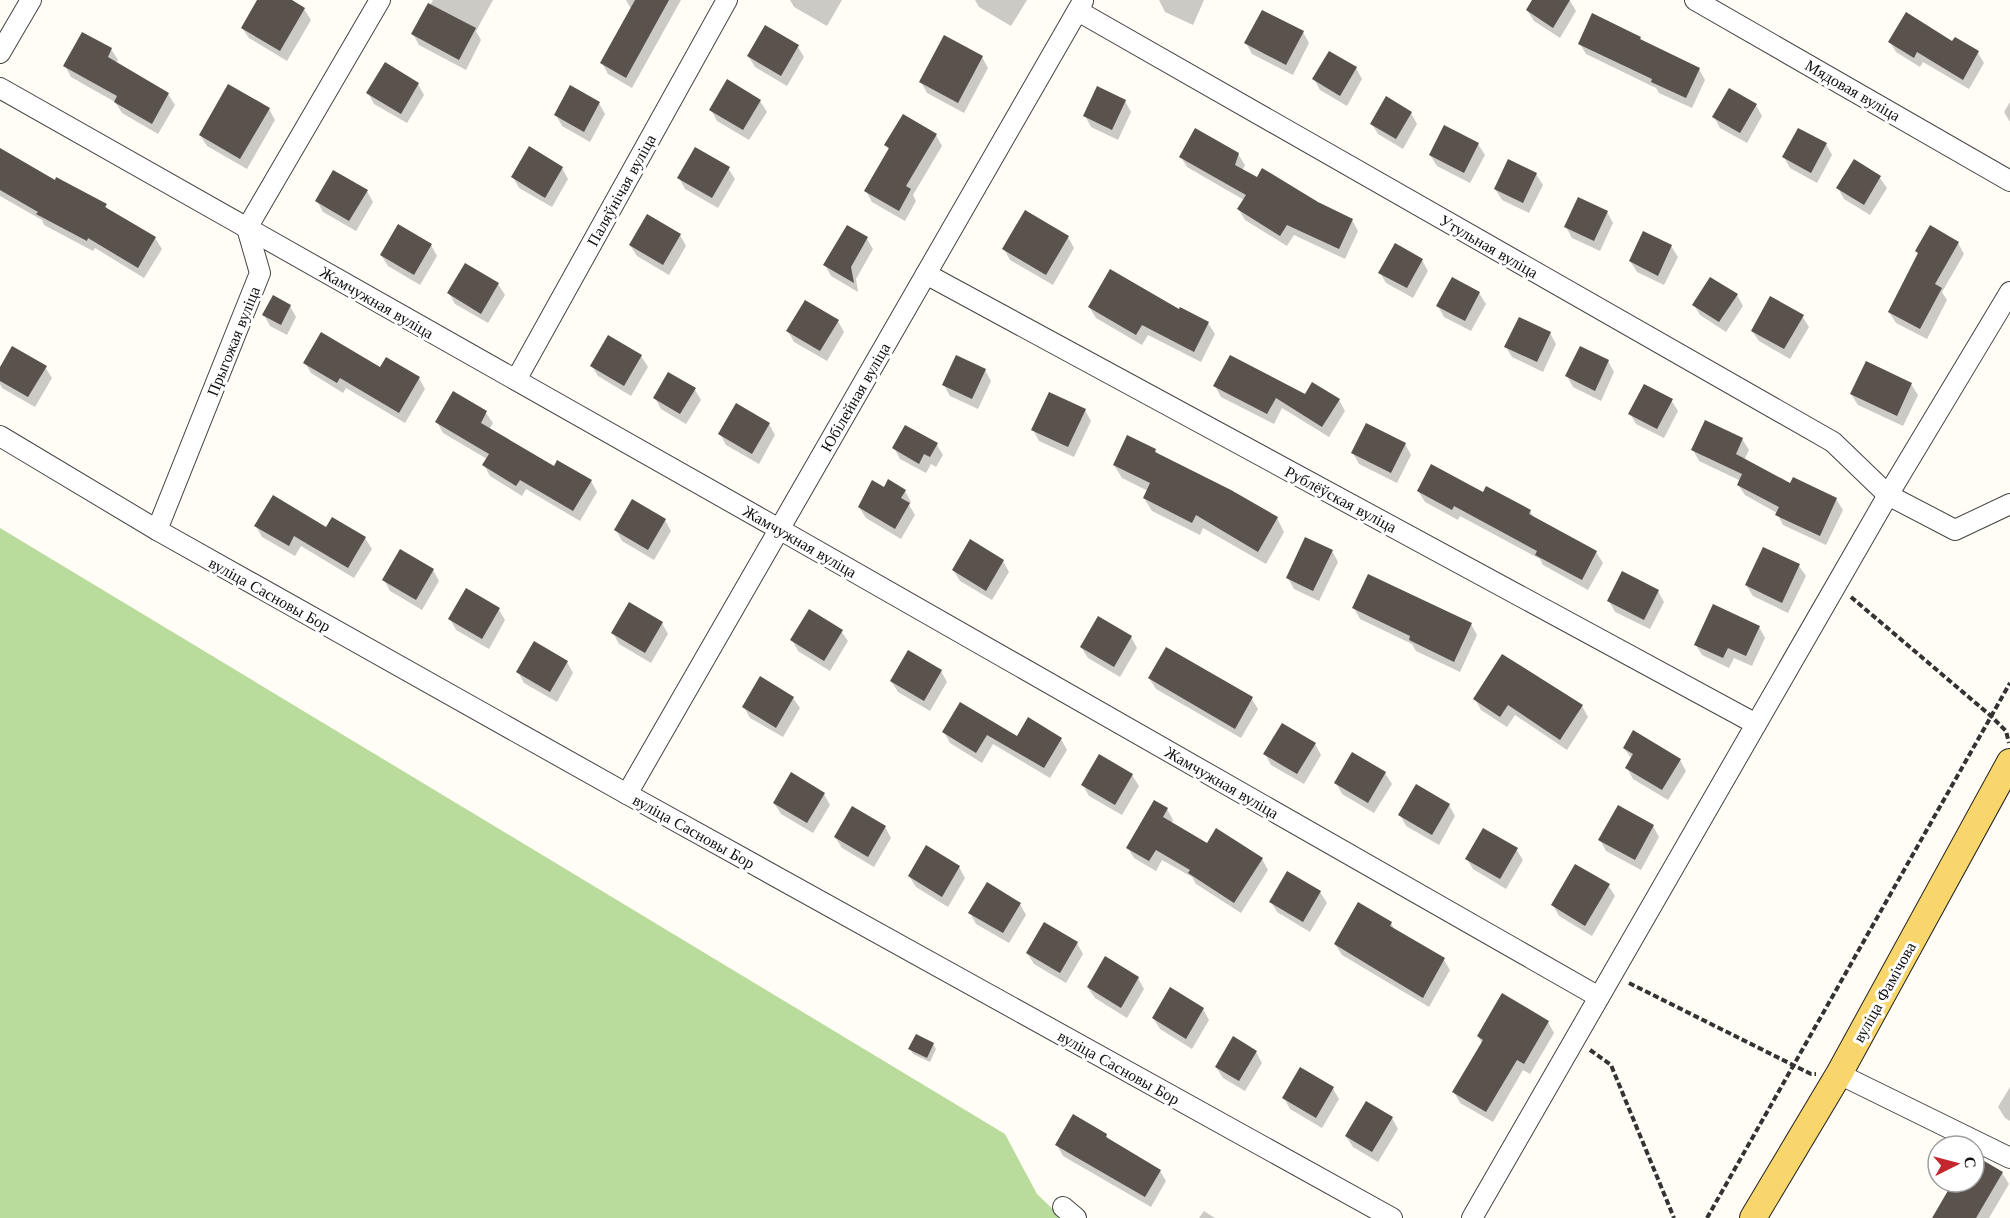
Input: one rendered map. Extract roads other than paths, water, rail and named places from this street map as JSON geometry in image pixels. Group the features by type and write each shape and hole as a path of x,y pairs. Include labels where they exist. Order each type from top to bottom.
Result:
{"main road":[{"name":"вуліца Фамічова","path":"1753,1218 1839,1074 2010,762"}],"street":[{"path":"0,53 31,0"},
{"path":"247,228 380,0"},
{"name":"Паляўнічая вуліца","path":"516,380 727,0"},
{"name":"Мядовая вуліца","path":"1695,0 2010,181"},
{"name":"Юбілейная вуліца","path":"627,794 1081,6"},
{"name":"Утульная вуліца","path":"1081,6 1833,442 1888,495 1954,530 2010,504"},
{"name":"Жамчужная вуліца","path":"0,88 779,529 1599,998"},
{"name":"Прыгожая вуліца","path":"157,530 260,273 247,228"},
{"name":"Рублёўская вуліца","path":"926,274 1756,724"},
{"path":"1472,1218 1888,495 2010,292"},
{"name":"вуліца Сасновы Бор","path":"0,436 157,530 627,794 1392,1218"},
{"path":"1839,1074 2010,1158"}]}
